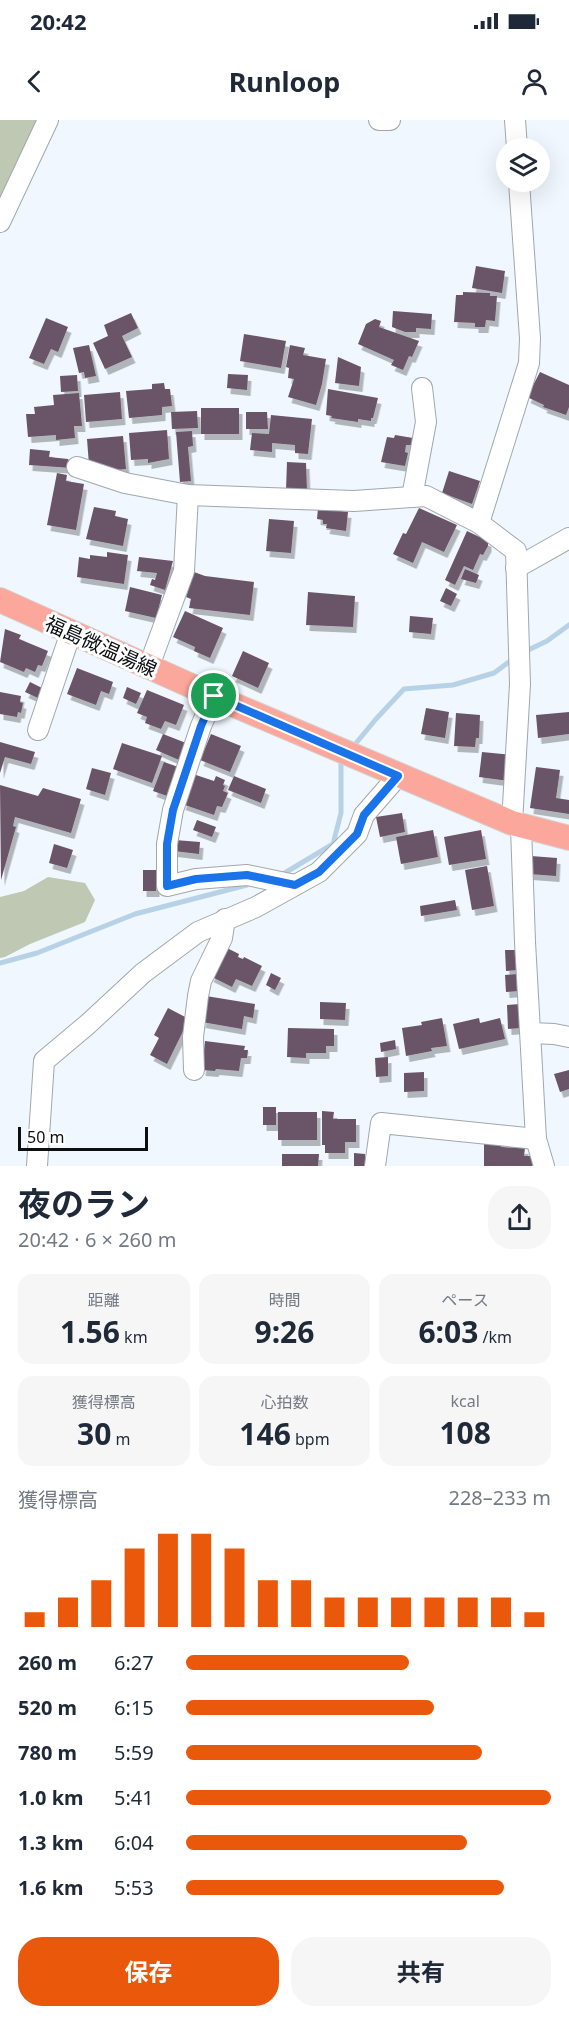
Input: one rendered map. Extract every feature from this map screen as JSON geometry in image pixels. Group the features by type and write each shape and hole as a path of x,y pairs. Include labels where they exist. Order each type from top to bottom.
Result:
{"main road":[{"name":"福島微温湯線","path":"0,600 398,776 516,825 569,838"}],"street":[{"path":"0,222 48,120"},
{"path":"379,120 390,120"},
{"path":"515,120 516,138"},
{"path":"479,523 529,363 530,338 520,192"},
{"path":"412,497 426,422 422,388"},
{"path":"77,467 125,483 188,495 354,501 426,496 479,523 516,551 519,684 516,825 536,1139 544,1166"},
{"path":"149,666 184,571 188,495"},
{"path":"516,568 569,538"},
{"path":"38,729 70,632"},
{"path":"214,696 201,726 173,810 167,844 167,886 196,879 247,875 295,885"},
{"path":"37,1166 44,1061 88,1024 142,973 198,932 256,907 319,872 357,834 364,815 398,776"},
{"path":"194,1070 193,1037 201,981 222,938 225,919"},
{"path":"531,1033 569,1037"},
{"path":"375,1166 381,1123 536,1139"}],"green space":[{"path":"0,120 44,120 0,213"},
{"path":"48,877 85,883 95,900 85,922 0,958 0,897 24,891"}],"building":[{"path":"476,266 505,271 502,293 472,288"},
{"path":"463,292 490,293 490,296 497,296 495,321 486,320 485,327 475,327 475,323 454,322 456,295 463,295"},
{"path":"393,311 432,314 431,329 416,328 416,332 405,332 392,327"},
{"path":"131,313 138,328 122,336 132,357 105,369 93,343 108,336 104,325"},
{"path":"46,318 68,327 58,352 51,349 44,364 29,358"},
{"path":"375,319 381,321 379,327 419,341 403,370 391,365 394,360 358,344 366,324"},
{"path":"244,334 286,341 281,368 240,361"},
{"path":"89,345 96,376 85,378 84,372 79,373 73,348"},
{"path":"290,345 305,348 303,355 326,359 316,405 288,397 294,379 288,378 289,368 286,367"},
{"path":"338,357 361,367 359,386 335,383"},
{"path":"540,372 569,385 569,407 566,415 543,407 544,405 527,397"},
{"path":"228,374 248,375 247,390 227,388"},
{"path":"77,375 78,391 61,392 60,376"},
{"path":"164,383 165,389 170,389 172,406 162,407 162,415 129,418 126,391 152,389 152,384"},
{"path":"328,389 378,398 371,421 358,419 358,422 331,418 332,416 326,415"},
{"path":"120,392 122,419 86,422 84,395"},
{"path":"79,393 82,426 74,426 75,438 56,440 56,435 28,437 26,414 35,414 34,407 54,405 53,395"},
{"path":"201,408 239,408 239,434 201,434"},
{"path":"197,411 198,428 172,429 171,412"},
{"path":"246,412 267,412 268,429 246,429"},
{"path":"271,415 312,419 308,454 295,453 295,445 272,443 272,452 250,450 252,433 269,434"},
{"path":"167,430 169,459 148,463 148,459 131,460 129,433"},
{"path":"192,431 193,446 188,447 191,481 180,482 176,432"},
{"path":"395,435 413,438 411,445 406,445 405,452 408,453 405,466 381,462 387,437 394,438"},
{"path":"123,436 126,469 105,471 104,464 89,465 87,439"},
{"path":"30,449 50,451 49,457 68,459 72,468 29,465"},
{"path":"287,462 306,463 307,491 286,490"},
{"path":"449,471 480,481 472,504 442,493"},
{"path":"57,473 67,475 66,481 84,484 76,530 47,525"},
{"path":"94,507 116,511 115,516 128,519 123,546 86,539"},
{"path":"318,508 348,512 346,531 326,528 327,524 323,524 323,520 317,519"},
{"path":"419,508 457,525 444,552 422,542 413,563 393,554"},
{"path":"269,519 294,521 291,553 266,551"},
{"path":"467,531 488,541 488,546 483,555 480,554 473,570 464,566 455,585 445,580"},
{"path":"107,552 128,555 124,584 77,577 79,557 90,559 90,555 107,557"},
{"path":"139,557 173,561 165,590 150,585 157,573 137,571"},
{"path":"465,569 479,575 476,583 461,579"},
{"path":"194,572 205,576 254,582 250,615 189,608 191,599 186,597"},
{"path":"130,587 162,595 156,618 125,611"},
{"path":"446,588 457,594 451,606 440,601"},
{"path":"308,592 355,596 353,627 306,625"},
{"path":"185,611 223,628 210,658 194,651 195,647 173,637"},
{"path":"410,616 433,618 431,634 409,632"},
{"path":"5,629 21,635 19,639 48,651 42,666 38,665 35,672 26,668 24,672 0,662"},
{"path":"243,651 269,663 258,688 232,676"},
{"path":"77,668 113,682 109,694 101,691 96,705 67,694"},
{"path":"30,682 42,688 38,698 25,692"},
{"path":"127,687 141,693 136,704 123,698"},
{"path":"147,690 184,705 176,725 165,721 161,729 145,723 147,717 137,713"},
{"path":"0,692 21,696 20,702 23,703 21,713 18,712 17,717 0,714"},
{"path":"426,708 449,712 445,738 421,734"},
{"path":"569,712 569,734 538,738 536,715"},
{"path":"456,713 480,715 479,738 476,738 475,747 454,746"},
{"path":"163,734 186,743 179,760 156,750"},
{"path":"211,734 241,746 230,772 200,760"},
{"path":"0,742 35,752 31,764 5,757 0,773"},
{"path":"122,743 162,756 152,783 113,769"},
{"path":"482,752 512,755 509,781 479,777"},
{"path":"164,762 181,768 170,797 153,791"},
{"path":"536,767 560,770 556,798 569,800 569,814 530,808"},
{"path":"92,768 111,773 105,795 86,789"},
{"path":"193,774 214,781 216,776 225,780 223,791 228,793 222,807 217,806 214,815 182,804"},
{"path":"234,776 266,789 261,803 228,790"},
{"path":"0,785 38,796 43,788 81,799 71,833 15,817 13,826 16,827 1,880"},
{"path":"402,813 405,832 380,837 376,817"},
{"path":"197,820 216,827 212,837 193,830"},
{"path":"433,830 438,857 401,864 396,837"},
{"path":"481,830 486,859 449,865 444,837"},
{"path":"175,840 200,842 199,854 174,851"},
{"path":"54,844 73,850 67,868 49,863"},
{"path":"531,856 557,858 556,876 529,874"},
{"path":"487,866 494,906 472,910 465,870"},
{"path":"143,870 156,870 156,891 143,891"},
{"path":"455,900 457,910 421,916 420,906"},
{"path":"225,947 239,954 238,957 243,959 244,957 262,966 252,986 236,979 232,987 210,976"},
{"path":"505,950 517,950 518,970 506,971"},
{"path":"271,973 281,978 275,990 266,985"},
{"path":"518,974 519,991 506,992 505,975"},
{"path":"206,996 255,1004 253,1018 244,1016 242,1029 202,1022"},
{"path":"320,1002 346,1003 345,1020 320,1019"},
{"path":"520,1004 521,1028 508,1029 507,1005"},
{"path":"168,1008 189,1019 167,1064 150,1055 159,1038 154,1035"},
{"path":"442,1018 447,1046 431,1048 432,1051 406,1056 402,1028 422,1025 421,1022"},
{"path":"479,1018 480,1023 500,1018 505,1039 459,1049 453,1024"},
{"path":"288,1028 334,1029 334,1046 326,1046 326,1053 306,1053 306,1058 287,1057"},
{"path":"395,1040 396,1049 381,1052 380,1043"},
{"path":"205,1041 245,1046 244,1050 248,1050 247,1058 241,1058 239,1071 202,1070"},
{"path":"388,1057 388,1076 376,1077 375,1058"},
{"path":"569,1070 569,1089 560,1092 554,1074"},
{"path":"424,1072 424,1091 404,1092 404,1073"},
{"path":"263,1107 276,1107 276,1125 263,1125"},
{"path":"322,1111 334,1112 333,1119 356,1119 356,1142 345,1142 345,1153 325,1153 325,1145 322,1145"},
{"path":"278,1112 317,1112 317,1140 278,1140"},
{"path":"484,1140 501,1140 501,1147 525,1148 524,1156 533,1156 532,1166 484,1166"},
{"path":"354,1153 365,1154 365,1166 354,1166"},
{"path":"282,1154 319,1154 318,1166 282,1166"}],"waterway":[{"path":"524,652 547,641 569,625"},
{"path":"352,748 404,689 453,685 494,673 514,658"},
{"path":"278,877 333,844 341,813 341,762 345,757"},
{"path":"0,963 37,953 135,914 247,885"}],"route":[{"path":"214,696 398,776 364,815 357,834 319,872 295,885 247,875 196,879 167,886 167,844 173,810 201,726 214,696"}]}
